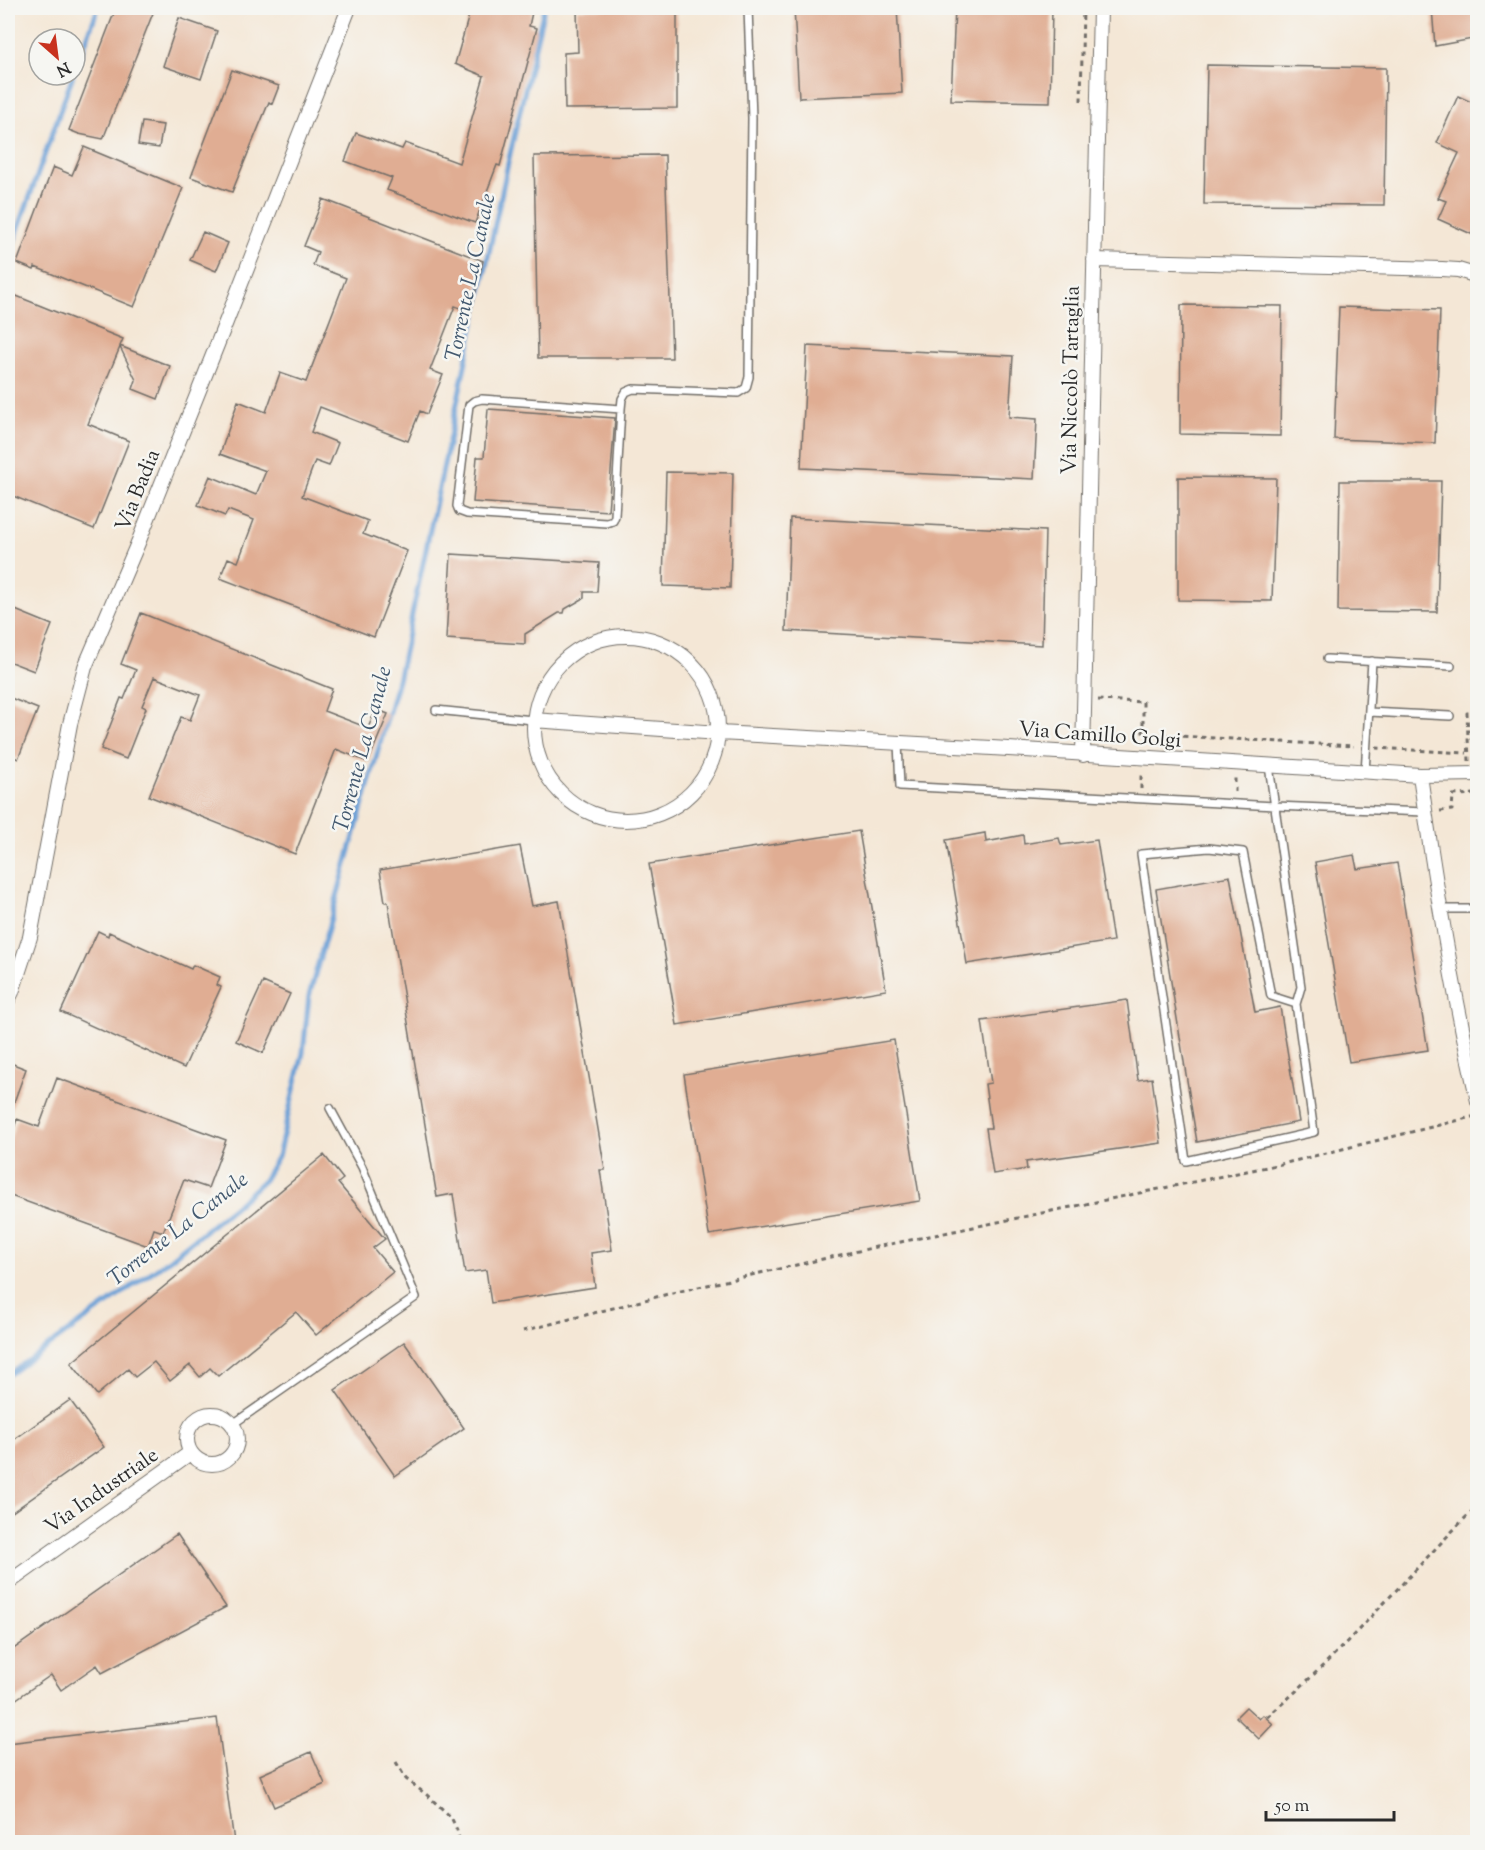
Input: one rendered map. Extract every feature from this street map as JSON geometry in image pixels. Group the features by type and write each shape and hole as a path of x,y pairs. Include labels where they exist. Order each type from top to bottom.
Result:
{"street":[{"name":"Via Badia","path":"8,1000 30,937 70,724 85,666 138,543 349,8"},
{"name":"Via Niccolò Tartaglia","path":"1083,754 1100,8"},
{"path":"1094,260 1442,268 1478,276"},
{"path":"616,636 648,638 678,651 701,673 715,702 719,733 712,762 697,788 675,807 648,819 619,821 590,815 565,799 546,777 534,750 533,720 541,689 560,663 586,644 616,636"},
{"name":"Via Camillo Golgi","path":"533,720 1365,772 1420,775 1475,774"},
{"path":"1420,775 1441,909 1473,1059 1478,1101"},
{"name":"Via Industriale","path":"210,1413 227,1418 233,1424 236,1432 236,1448 226,1460 210,1464 203,1463 190,1453 186,1436 194,1420 201,1415 210,1413"},
{"name":"Via Industriale","path":"8,1583 190,1453"}],"lane":[{"path":"621,409 482,399 474,401 470,405 457,506 459,511 467,514 572,521 607,523 613,521 624,395 629,390 738,393 746,388 749,377 752,118 748,8"},
{"path":"1327,659 1451,666"},
{"path":"1365,772 1372,661"},
{"path":"436,710 533,720"},
{"path":"1369,712 1450,716"},
{"path":"898,743 900,786 1425,812"},
{"path":"1269,766 1301,987 1296,1004 1314,1132 1186,1161 1141,854 1209,848 1243,852 1271,996 1296,1004"},
{"path":"1441,909 1478,909"},
{"path":"233,1424 416,1297 362,1167 330,1108"}],"path":[{"path":"1099,700 1143,702 1142,741"},
{"path":"1475,774 1467,753 1467,713 1478,713"},
{"path":"1143,734 1467,753"},
{"path":"1141,799 1142,767"},
{"path":"1234,804 1235,772"},
{"path":"1443,811 1452,810 1453,795 1478,794"},
{"path":"523,1331 687,1290 876,1247 1286,1163 1478,1116"},
{"path":"1266,1717 1306,1684 1352,1638 1478,1505"},
{"path":"396,1762 406,1779 451,1817 460,1842"}],"building":[{"path":"116,8 155,8 103,139 69,130"},
{"path":"471,8 533,8 529,26 537,28 500,166 497,165 475,223 387,190 392,178 345,161 356,133 402,149 405,143 459,163 484,76 455,64"},
{"path":"677,8 677,108 565,109 564,53 578,52 577,9"},
{"path":"794,8 897,8 902,93 799,98"},
{"path":"955,8 1052,8 1050,102 951,100"},
{"path":"1432,8 1478,8 1478,38 1435,46"},
{"path":"179,18 217,31 201,79 163,66"},
{"path":"1207,65 1386,68 1384,205 1204,204"},
{"path":"232,70 279,86 272,104 269,102 232,192 191,177"},
{"path":"1458,96 1478,105 1478,237 1438,219 1446,201 1438,198 1459,153 1437,143"},
{"path":"142,122 163,125 159,148 138,145"},
{"path":"84,147 183,188 134,307 35,267 34,270 17,263 53,167 72,175"},
{"path":"665,155 672,358 538,358 534,156"},
{"path":"323,199 483,261 471,312 455,306 430,370 443,375 427,414 420,411 408,441 320,407 311,432 338,443 329,466 315,461 302,496 368,521 363,534 407,551 374,637 220,578 228,558 238,562 254,520 228,510 225,516 198,505 210,476 256,495 266,471 220,454 238,401 266,412 280,373 306,382 346,278 313,265 318,252 304,246"},
{"path":"203,232 228,243 216,271 190,260"},
{"path":"14,295 123,339 120,346 170,366 158,399 133,389 136,380 120,347 88,424 129,441 94,529 8,494 8,311"},
{"path":"1181,305 1282,306 1280,436 1180,434"},
{"path":"1339,307 1440,310 1435,443 1334,439"},
{"path":"807,346 1013,356 1009,417 1037,419 1034,479 801,468"},
{"path":"488,409 615,418 608,511 473,502 477,457 484,457"},
{"path":"666,472 733,473 730,588 663,586"},
{"path":"1178,477 1276,478 1272,601 1178,600"},
{"path":"1340,481 1441,481 1437,612 1338,611"},
{"path":"790,518 1045,531 1042,645 786,631"},
{"path":"451,554 599,563 597,592 584,592 584,598 565,609 564,613 559,613 525,634 525,644 446,639"},
{"path":"8,607 52,625 34,671 8,661"},
{"path":"141,613 332,689 324,711 368,728 376,709 388,714 368,762 336,749 295,854 149,796 181,717 190,720 200,695 154,677 142,706 146,708 126,759 101,749 121,698 124,699 136,670 121,664"},
{"path":"8,697 38,709 18,759 8,754"},
{"path":"859,831 886,990 677,1025 649,864"},
{"path":"985,833 986,842 1023,835 1024,844 1059,838 1061,845 1097,840 1113,941 967,964 946,840"},
{"path":"520,846 532,906 559,901 605,1170 600,1170 612,1250 591,1253 595,1287 491,1303 486,1270 465,1273 453,1194 437,1197 388,902 385,902 380,870"},
{"path":"1354,855 1357,869 1397,863 1428,1050 1349,1062 1315,862"},
{"path":"1230,876 1255,1012 1280,1007 1299,1122 1197,1142 1156,889"},
{"path":"98,931 108,936 109,932 191,969 193,965 220,977 217,985 221,987 184,1068 61,1012"},
{"path":"263,982 290,994 263,1053 236,1041"},
{"path":"1127,1000 1138,1080 1152,1078 1161,1143 1026,1162 1027,1169 993,1174 986,1128 991,1128 985,1084 991,1083 982,1021"},
{"path":"894,1040 920,1201 709,1235 684,1074"},
{"path":"8,1062 26,1069 9,1116 8,1115"},
{"path":"57,1078 226,1140 208,1188 184,1180 163,1232 154,1229 148,1246 8,1195 8,1146 17,1119 39,1127"},
{"path":"324,1155 343,1179 338,1183 385,1239 373,1248 393,1272 316,1335 296,1312 218,1376 210,1368 200,1377 190,1365 170,1381 154,1362 135,1377 128,1369 97,1395 71,1363"},
{"path":"404,1342 464,1428 395,1476 335,1390"},
{"path":"70,1400 104,1447 8,1515 8,1444"},
{"path":"177,1534 226,1607 102,1673 97,1665 61,1690 51,1675 12,1702 8,1695 8,1653"},
{"path":"1246,1707 1259,1719 1263,1715 1273,1724 1259,1739 1236,1717"},
{"path":"217,1718 234,1842 8,1842 8,1743"},
{"path":"311,1752 325,1784 274,1807 260,1775"}],"waterway":[{"path":"87,38 98,8"},
{"name":"Torrente La Canale","path":"8,1375 170,1259 264,1180 278,1156 303,1053 309,996 399,676 510,154 544,8"},
{"path":"8,258 69,87"}]}
